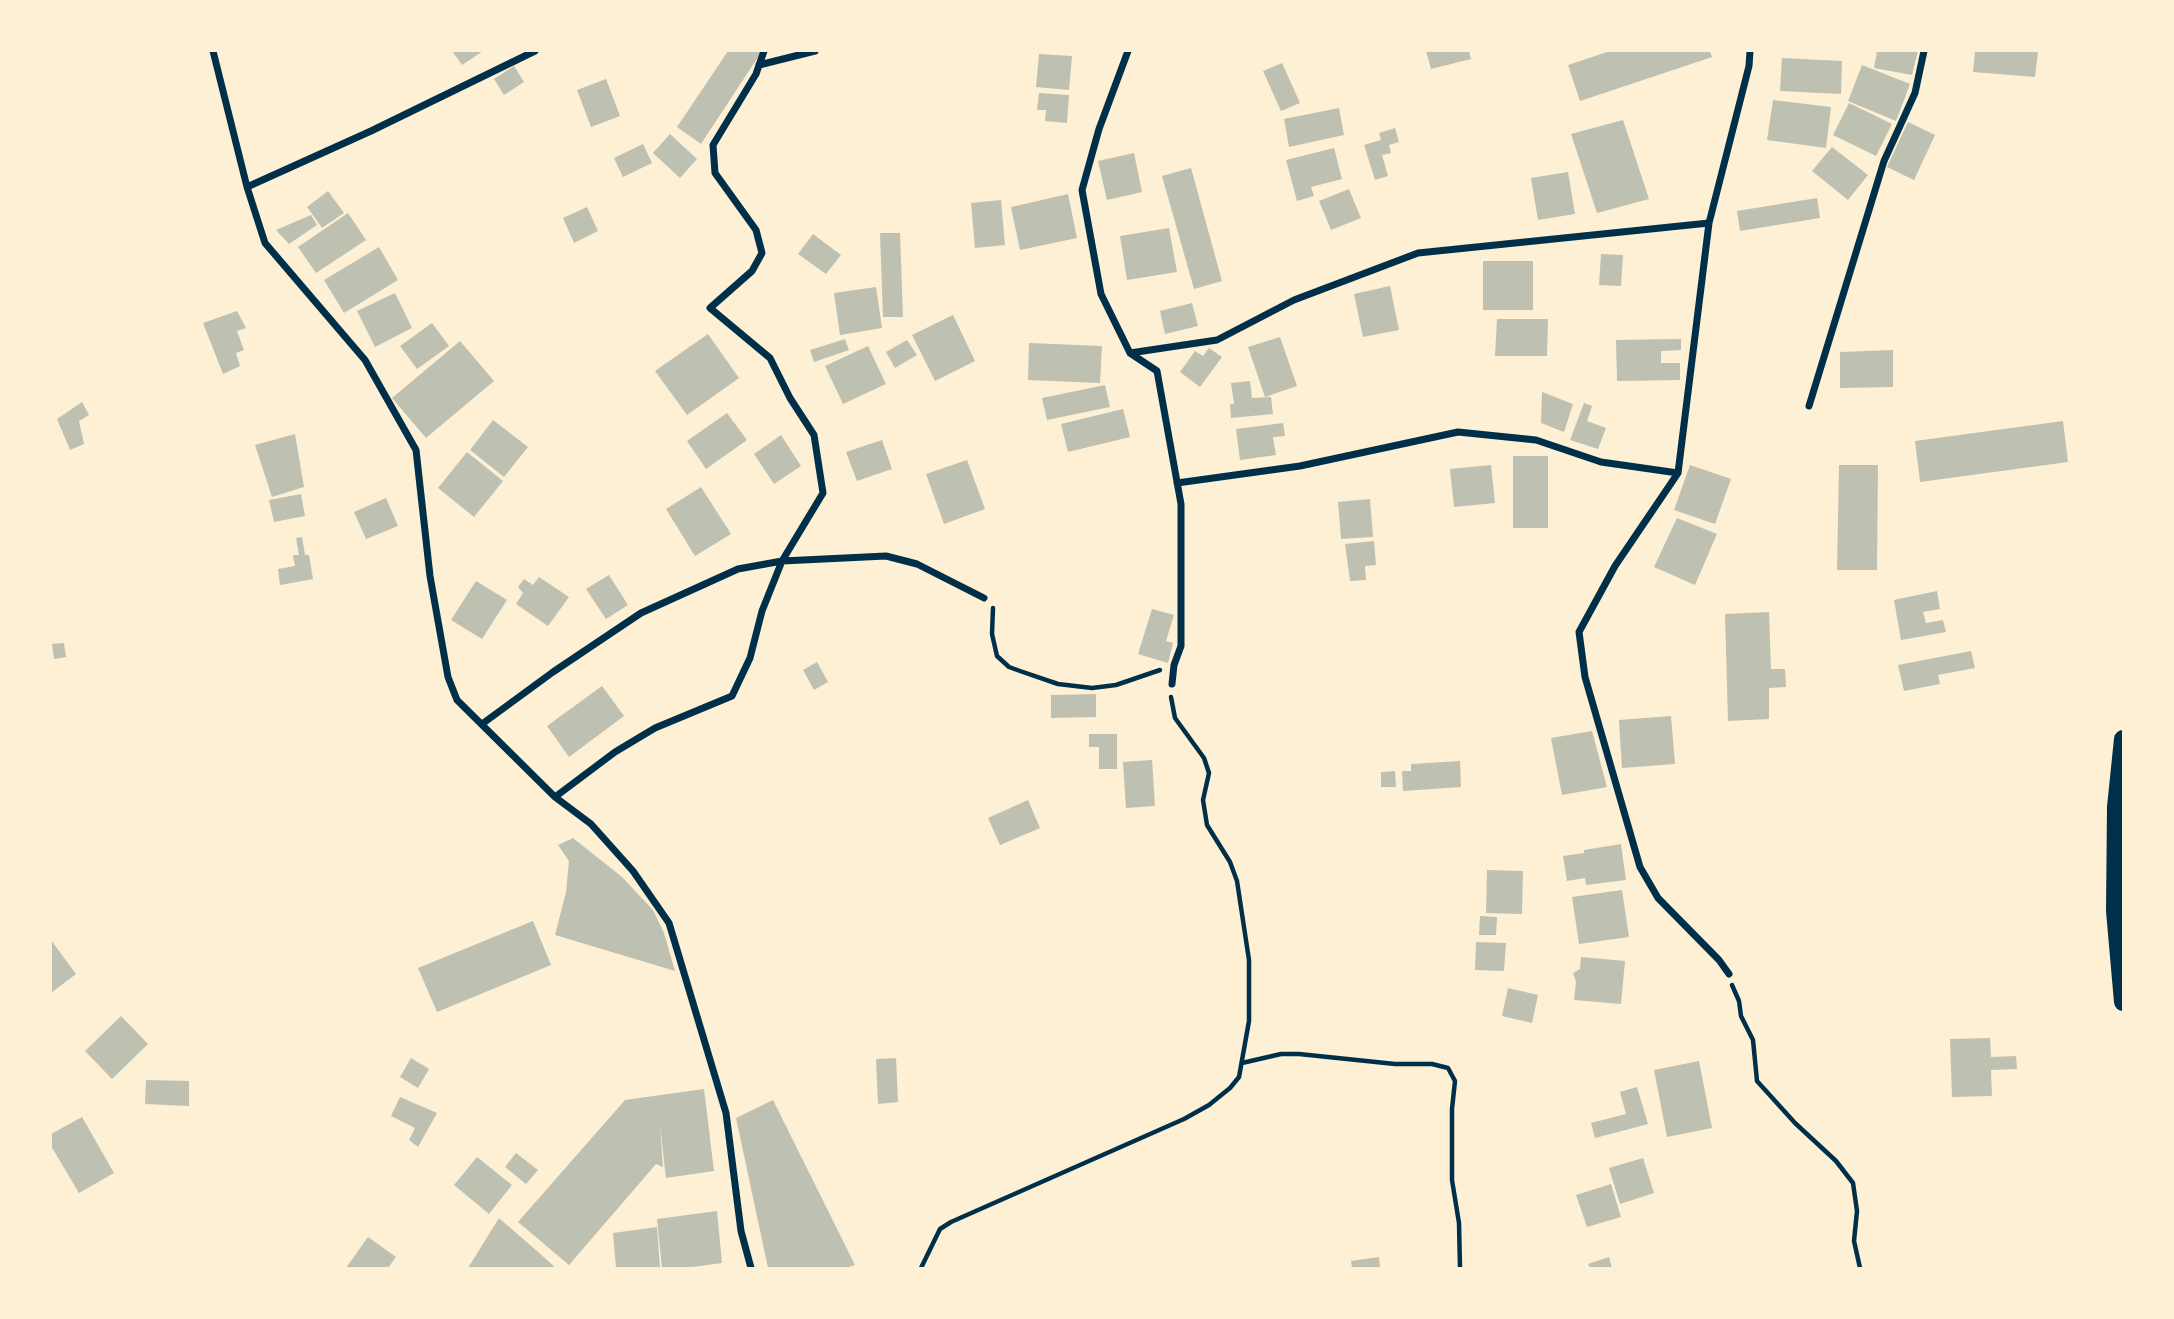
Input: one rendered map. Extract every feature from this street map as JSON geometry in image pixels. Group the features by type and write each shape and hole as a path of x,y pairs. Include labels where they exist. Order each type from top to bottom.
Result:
{"main road":[{"path":"2123,739 2116,807 2115,911 2123,1002"}],"street":[{"path":"213,51 247,187 265,243 365,360 416,450 430,576 448,677 457,699 555,797 591,824 633,871 669,923 726,1113 741,1231 751,1268"},
{"path":"247,187 371,131 535,51"},
{"path":"555,797 615,752 655,728 732,696 750,658 762,611 782,561 823,493 814,435 790,398 770,358 710,308 752,271 762,253 756,230 715,173 713,145 759,65 764,51"},
{"path":"759,65 815,51"},
{"path":"1128,51 1099,129 1082,190 1101,294 1130,352 1157,371 1181,504 1181,646 1174,666 1172,684"},
{"path":"1729,974 1719,960 1658,898 1640,867 1585,677 1578,632 1615,566 1678,473 1709,223 1749,66 1750,51"},
{"path":"1809,406 1884,161 1915,93 1924,51"},
{"path":"1130,352 1217,340 1294,300 1418,253 1709,223"},
{"path":"1177,483 1300,466 1458,432 1536,440 1601,462 1678,473"},
{"path":"482,724 641,613 738,569 782,561 886,556 918,564 987,600"}],"path":[{"path":"987,600 993,609 992,634 998,656 1009,667 1045,680 1092,688 1115,685 1174,666"},
{"path":"921,1268 940,1229 951,1222 1197,1112 1230,1088 1239,1077 1250,1021 1250,960 1237,881 1230,863 1207,825 1203,800 1209,773 1204,758 1175,718 1171,704 1172,684"},
{"path":"1729,974 1739,1001 1741,1016 1753,1040 1757,1081 1795,1123 1836,1161 1853,1183 1857,1211 1854,1241 1860,1268"},
{"path":"1242,1063 1281,1054 1299,1054 1395,1064 1432,1064 1448,1068 1455,1081 1452,1109 1452,1180 1459,1223 1460,1268"}],"building":[{"path":"452,51 483,51 462,65"},
{"path":"728,51 762,51 701,144 677,127"},
{"path":"1426,51 1469,51 1471,59 1431,69"},
{"path":"1610,51 1710,51 1712,57 1580,101 1568,65"},
{"path":"1877,51 1918,51 1912,75 1874,68"},
{"path":"1975,51 2038,51 2035,77 1973,72"},
{"path":"1039,54 1072,56 1069,90 1036,87"},
{"path":"1782,58 1842,61 1841,94 1780,91"},
{"path":"1282,63 1300,103 1281,111 1263,71"},
{"path":"1862,65 1910,84 1896,121 1848,101"},
{"path":"514,66 524,82 504,95 494,79"},
{"path":"606,79 620,116 591,127 577,90"},
{"path":"1039,93 1069,95 1067,123 1045,121 1046,110 1037,110"},
{"path":"1773,100 1831,107 1826,148 1767,140"},
{"path":"1849,103 1892,124 1876,156 1833,135"},
{"path":"1339,108 1344,135 1289,147 1284,119"},
{"path":"1623,120 1649,199 1597,213 1571,134"},
{"path":"1908,122 1935,135 1914,180 1887,167"},
{"path":"1395,128 1399,142 1389,145 1391,153 1382,155 1388,176 1375,180 1364,145 1381,140 1379,133"},
{"path":"670,134 697,159 680,178 653,153"},
{"path":"643,144 652,163 623,177 614,158"},
{"path":"1832,147 1868,175 1848,200 1812,171"},
{"path":"1334,148 1342,179 1311,187 1314,196 1297,201 1286,160"},
{"path":"1134,153 1142,192 1107,200 1098,161"},
{"path":"1191,168 1222,281 1194,289 1162,176"},
{"path":"1568,172 1575,214 1538,220 1531,178"},
{"path":"1349,189 1361,218 1331,230 1319,201"},
{"path":"328,191 344,213 322,228 307,207"},
{"path":"1068,194 1077,238 1020,250 1011,207"},
{"path":"1817,198 1820,218 1740,231 1737,211"},
{"path":"1001,200 1005,245 975,248 971,203"},
{"path":"587,207 598,231 574,243 563,218"},
{"path":"348,213 366,240 316,273 298,247"},
{"path":"311,215 317,225 289,244 276,230"},
{"path":"1169,228 1177,272 1127,280 1120,236"},
{"path":"880,233 900,233 903,317 883,317"},
{"path":"813,234 841,255 826,274 798,254"},
{"path":"379,247 398,280 344,313 324,280"},
{"path":"1601,254 1623,255 1621,286 1599,285"},
{"path":"1483,261 1533,261 1533,310 1483,310"},
{"path":"1390,286 1399,330 1363,337 1354,294"},
{"path":"876,287 882,328 840,335 834,293"},
{"path":"395,293 412,328 375,347 357,311"},
{"path":"1192,303 1198,326 1165,334 1160,311"},
{"path":"237,311 246,328 237,331 244,350 236,353 240,366 223,374 203,323"},
{"path":"953,315 975,361 935,381 912,335"},
{"path":"1497,319 1548,319 1547,356 1495,356"},
{"path":"432,323 449,346 417,369 400,346"},
{"path":"708,334 739,378 687,415 655,371"},
{"path":"1280,337 1297,386 1265,397 1248,347"},
{"path":"845,339 849,350 814,362 810,350"},
{"path":"1681,339 1681,350 1661,351 1661,363 1680,363 1680,380 1617,381 1616,340"},
{"path":"907,340 917,355 895,368 886,352"},
{"path":"460,341 494,381 426,438 392,398"},
{"path":"1029,343 1102,346 1100,383 1028,380"},
{"path":"868,346 886,384 843,404 825,366"},
{"path":"1209,348 1222,357 1200,387 1180,372 1195,351 1203,356"},
{"path":"1893,350 1893,387 1840,388 1840,352"},
{"path":"1250,381 1252,398 1271,397 1273,414 1231,418 1230,404 1234,404 1231,383"},
{"path":"1105,385 1110,407 1047,420 1042,398"},
{"path":"1542,392 1573,404 1564,432 1541,423"},
{"path":"82,402 89,415 79,421 84,444 70,450 57,419"},
{"path":"1584,403 1592,406 1587,421 1606,428 1598,449 1570,440"},
{"path":"1123,409 1130,437 1068,452 1061,424"},
{"path":"727,413 747,440 706,469 687,441"},
{"path":"493,420 528,447 504,477 470,450"},
{"path":"2063,421 2068,462 1920,482 1915,441"},
{"path":"1283,423 1285,436 1273,437 1276,455 1240,460 1236,429"},
{"path":"295,434 304,487 272,497 255,445"},
{"path":"781,435 801,466 774,484 754,454"},
{"path":"882,440 892,469 857,481 846,452"},
{"path":"467,452 503,481 474,517 438,488"},
{"path":"1513,456 1548,456 1548,528 1513,528"},
{"path":"967,460 985,509 944,524 926,474"},
{"path":"1491,465 1495,503 1454,507 1450,469"},
{"path":"1690,465 1731,479 1715,524 1674,510"},
{"path":"1839,465 1878,465 1877,570 1837,570"},
{"path":"701,487 731,534 695,556 666,509"},
{"path":"301,494 305,516 274,522 269,500"},
{"path":"386,498 398,526 366,539 354,512"},
{"path":"1370,499 1373,537 1341,539 1338,502"},
{"path":"1677,518 1717,534 1695,585 1654,567"},
{"path":"302,537 305,555 309,555 313,579 280,585 278,569 295,566 293,555 299,555 296,538"},
{"path":"1374,541 1376,565 1365,566 1366,580 1350,581 1345,544"},
{"path":"609,575 628,605 606,619 586,589"},
{"path":"539,577 569,597 548,626 516,604 523,593 518,587 524,579 533,585"},
{"path":"476,581 507,600 482,639 451,620"},
{"path":"1937,591 1940,609 1923,612 1926,623 1943,620 1946,632 1901,640 1894,600"},
{"path":"1152,609 1174,615 1166,641 1173,643 1168,663 1138,654"},
{"path":"1769,612 1771,669 1785,669 1786,687 1769,688 1769,719 1728,721 1725,614"},
{"path":"64,643 66,657 54,659 52,644"},
{"path":"1971,651 1975,668 1938,675 1940,684 1904,691 1898,665"},
{"path":"817,662 828,682 814,690 803,670"},
{"path":"602,686 624,716 569,757 547,726"},
{"path":"1096,694 1096,717 1051,718 1051,695"},
{"path":"1671,716 1675,764 1622,768 1619,720"},
{"path":"1592,731 1607,787 1562,795 1551,738"},
{"path":"1089,734 1117,734 1117,769 1099,769 1099,747 1089,747"},
{"path":"1152,760 1155,806 1126,808 1123,762"},
{"path":"1460,761 1461,787 1403,791 1402,771 1411,771 1411,764"},
{"path":"1395,771 1396,787 1381,787 1381,772"},
{"path":"1028,800 1040,828 1000,845 988,818"},
{"path":"573,838 622,877 653,910 664,933 675,971 555,935 566,892 569,861 558,845"},
{"path":"1621,844 1626,880 1586,885 1585,878 1567,881 1563,856"},
{"path":"1487,870 1523,871 1522,914 1486,913"},
{"path":"1622,890 1629,937 1579,944 1572,897"},
{"path":"1480,916 1497,917 1496,935 1479,935"},
{"path":"533,921 551,965 437,1012 418,968"},
{"path":"51,940 76,974 51,993"},
{"path":"1476,942 1506,943 1504,971 1475,970"},
{"path":"1581,957 1625,961 1621,1004 1574,1000 1576,982 1573,973 1580,969"},
{"path":"1508,988 1538,995 1532,1023 1502,1016"},
{"path":"121,1016 148,1044 112,1079 85,1051"},
{"path":"1990,1038 1991,1057 2016,1056 2017,1069 1991,1070 1992,1096 1952,1097 1950,1039"},
{"path":"411,1058 429,1069 418,1088 400,1077"},
{"path":"896,1058 898,1102 878,1104 876,1059"},
{"path":"1699,1061 1712,1128 1667,1137 1654,1070"},
{"path":"146,1080 189,1081 189,1106 145,1104"},
{"path":"1637,1087 1648,1124 1595,1138 1591,1123 1626,1114 1620,1092"},
{"path":"704,1089 714,1171 666,1178 660,1125 663,1167 656,1164 569,1265 518,1222 625,1100"},
{"path":"400,1097 437,1113 418,1147 409,1140 415,1128 391,1116"},
{"path":"773,1100 855,1265 846,1268 768,1268 736,1118"},
{"path":"82,1117 114,1173 79,1193 51,1146 51,1134"},
{"path":"516,1153 538,1170 526,1184 505,1167"},
{"path":"477,1157 512,1185 489,1214 454,1185"},
{"path":"1643,1158 1654,1193 1620,1204 1609,1168"},
{"path":"1611,1184 1621,1217 1587,1227 1576,1195"},
{"path":"717,1211 722,1263 662,1268 657,1219"},
{"path":"499,1218 538,1252 556,1268 468,1268"},
{"path":"657,1227 660,1268 616,1268 613,1233"},
{"path":"368,1237 396,1257 388,1268 346,1268"},
{"path":"1379,1257 1380,1268 1352,1268 1351,1261"},
{"path":"1609,1257 1612,1268 1590,1268 1588,1264"}]}
